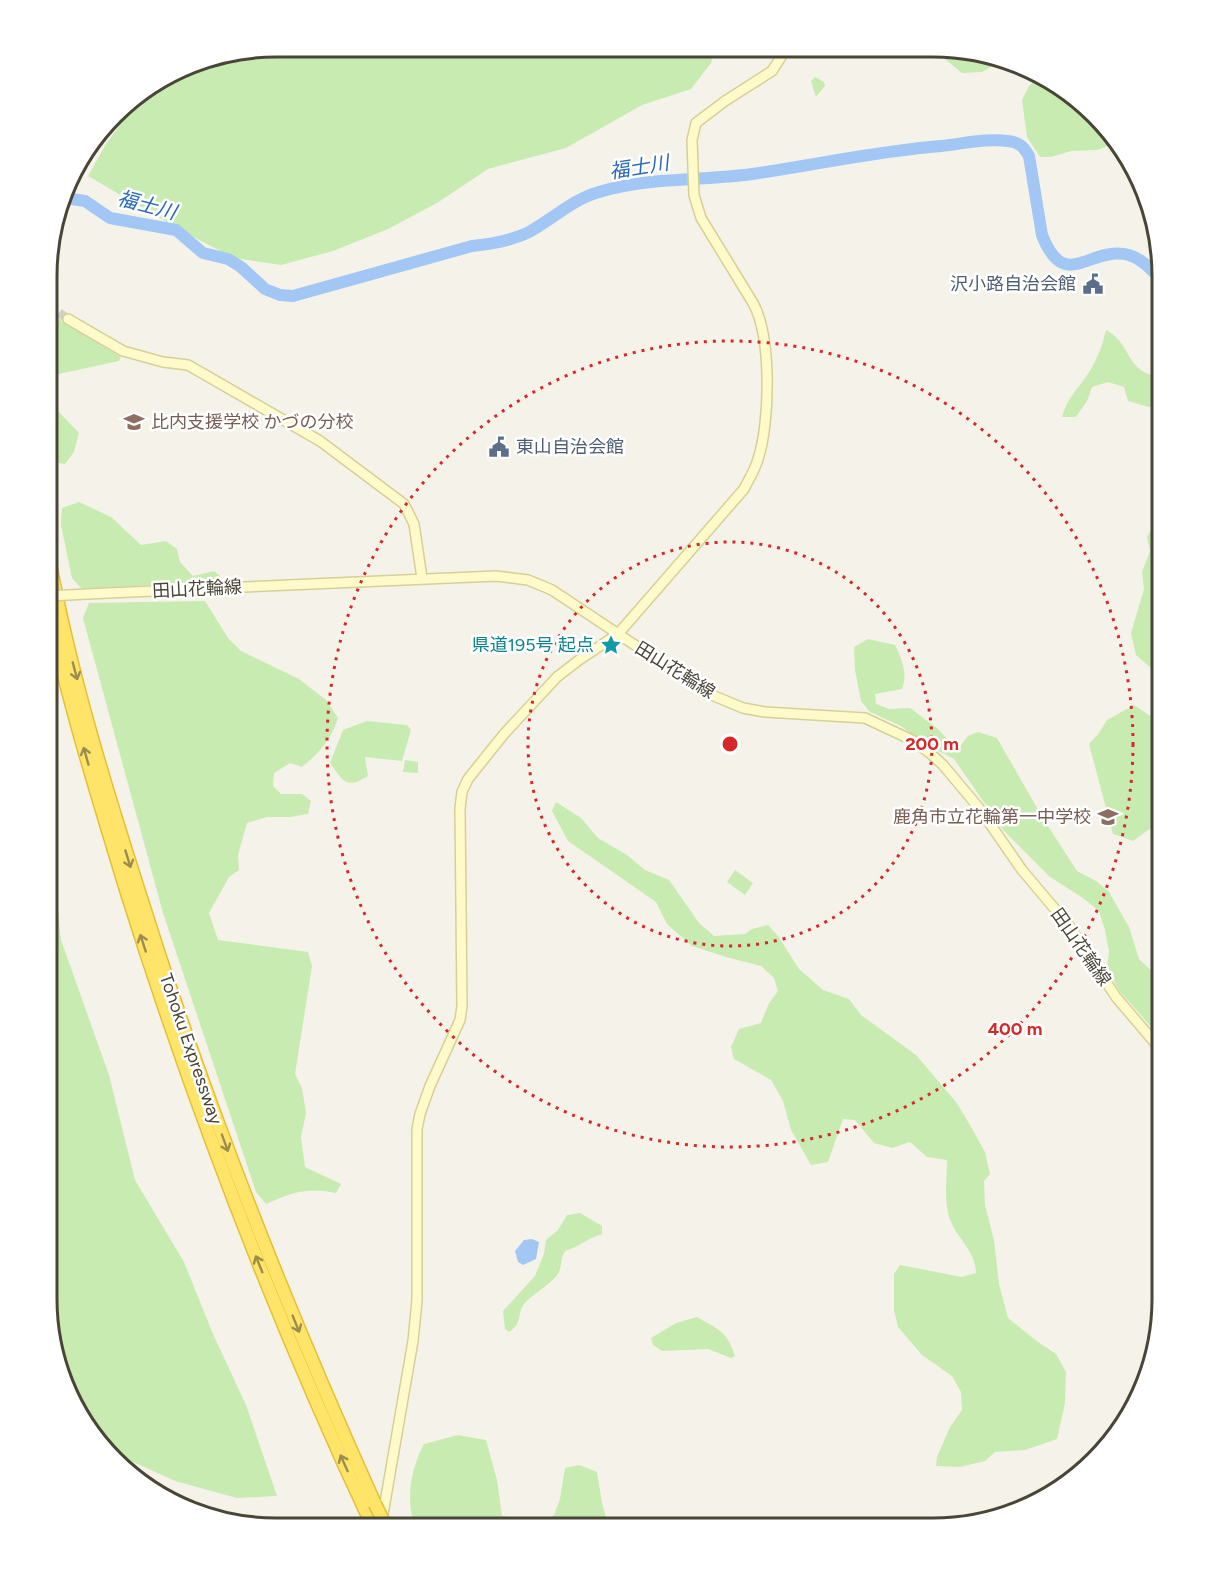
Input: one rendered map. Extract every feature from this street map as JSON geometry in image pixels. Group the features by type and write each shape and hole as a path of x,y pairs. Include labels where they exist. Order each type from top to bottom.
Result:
{"highway":[{"name":"Tohoku Expressway","path":"57,598 88,720 128,858 176,1008 261,1239 305,1347 382,1518"},
{"name":"Tohoku Expressway","path":"57,643 117,861 191,1084 286,1330 369,1518"}],"street":[{"path":"382,1518 413,1341 417,1300 417,1129 420,1113 460,1020 462,1006 460,838 462,792 477,766 558,676 618,634 744,489 758,462 764,435 767,389 763,331 759,313 707,229 694,195 692,140 696,123 772,71 781,57"},
{"path":"68,319 123,351 163,362 189,365 320,441 404,504 414,524 422,578"},
{"name":"田山花輪線","path":"57,596 422,578 496,576 528,580 552,590 707,693 743,708 765,712 865,718 914,741 944,765 979,808 1022,870 1070,927 1116,997 1152,1039"}],"green space":[{"path":"262,57 713,57 691,89 642,105 566,148 488,169 437,203 388,229 333,251 281,265 234,258 182,231 88,176 106,144 126,116 166,86 192,74 233,61"},
{"path":"942,57 993,65 982,72 962,73"},
{"path":"815,77 824,82 825,86 816,97 811,81"},
{"path":"1034,82 1066,102 1088,121 1109,146 1097,150 1071,151 1051,157 1040,157 1027,137 1022,100 1029,86"},
{"path":"57,317 121,357 119,361 57,374"},
{"path":"1106,330 1115,336 1141,370 1152,374 1152,407 1128,401 1124,387 1108,382 1092,387 1087,401 1076,417 1062,417 1071,397 1094,364"},
{"path":"57,410 79,433 74,452 65,464 59,463 57,458"},
{"path":"79,502 111,517 141,545 166,541 177,549 180,562 193,576 214,571 220,576 221,581 82,589 72,578 61,525 62,508"},
{"path":"1152,528 1151,668 1136,655 1131,633 1144,589 1142,572 1150,551 1147,537"},
{"path":"205,601 228,638 241,651 299,679 326,700 338,718 328,739 308,762 302,767 290,763 274,773 273,786 281,794 302,794 311,801 308,814 267,817 247,823 238,855 239,870 229,877 209,913 218,940 308,952 312,966 295,1074 302,1088 306,1113 301,1137 305,1167 341,1184 336,1193 316,1190 300,1192 266,1204 256,1192 163,913 83,618 89,603"},
{"path":"868,639 895,645 902,661 904,683 902,689 875,694 876,704 889,709 910,708 938,729 949,741 961,745 968,736 978,732 997,738 1044,820 1077,871 1096,881 1109,892 1129,927 1139,959 1152,971 1152,1028 1118,989 1107,967 1109,952 1099,911 1050,877 1004,831 954,759 922,742 901,726 870,712 861,701 855,670 854,647"},
{"path":"1134,705 1152,717 1152,827 1133,841 1113,834 1089,744 1107,720"},
{"path":"367,721 407,725 411,730 402,761 365,757 368,776 355,782 346,782 330,763 343,730"},
{"path":"405,760 418,762 418,773 403,772"},
{"path":"556,802 581,818 598,838 627,855 645,870 669,880 699,923 714,936 745,934 752,929 768,925 778,936 799,969 823,990 849,999 861,1015 916,1055 956,1102 985,1152 990,1174 984,1181 985,1205 994,1240 999,1284 1008,1318 1056,1354 1066,1372 1065,1403 1057,1439 1025,1450 995,1452 985,1461 960,1467 936,1466 937,1457 950,1427 962,1410 961,1392 952,1376 922,1355 898,1327 894,1310 894,1274 900,1265 962,1277 976,1273 973,1259 954,1229 949,1215 946,1199 947,1160 927,1157 910,1142 892,1148 874,1143 855,1120 843,1119 828,1162 811,1165 791,1130 783,1101 771,1080 734,1059 731,1047 739,1029 761,1023 769,1003 778,991 774,978 761,966 692,946 667,924 656,902 568,841 552,811"},
{"path":"735,870 753,883 745,895 727,882"},
{"path":"57,902 61,940 109,1075 135,1180 184,1262 213,1334 246,1405 277,1496 237,1498 175,1481 131,1461 102,1432 80,1396 64,1356 57,1313"},
{"path":"580,1213 602,1226 602,1234 565,1251 558,1274 525,1303 517,1325 509,1332 505,1329 503,1311 535,1276 544,1254 546,1240 558,1230 567,1215"},
{"path":"697,1317 717,1328 725,1336 735,1356 731,1358 708,1349 662,1351 653,1345 651,1338 676,1323"},
{"path":"458,1435 486,1440 497,1480 502,1516 515,1518 413,1518 410,1501 411,1481 424,1444"},
{"path":"579,1465 597,1472 606,1518 548,1518 554,1515 560,1499 565,1468"}],"water":[{"path":"532,1239 539,1242 536,1259 523,1265 518,1262 515,1251 524,1240"}],"waterway":[{"name":"福士川","path":"72,199 85,201 110,218 176,230 203,253 228,259 241,267 265,289 280,295 293,296 472,246 515,238 538,227 580,199 618,187 752,174 893,151 999,140 1018,144 1029,156 1042,235 1051,252 1060,262 1069,265 1102,256 1129,255 1143,262 1152,271"}],"tunnel":[{"path":"57,311 68,319"}],"place":[{"name":"沢小路自治会館","path":"1093,284"},
{"name":"比内支援学校 かづの分校","path":"134,422"},
{"name":"東山自治会館","path":"499,447"},
{"name":"県道195号 起点","path":"611,645"},
{"name":"鹿角市立花輪第一中学校","path":"1108,817"}]}
